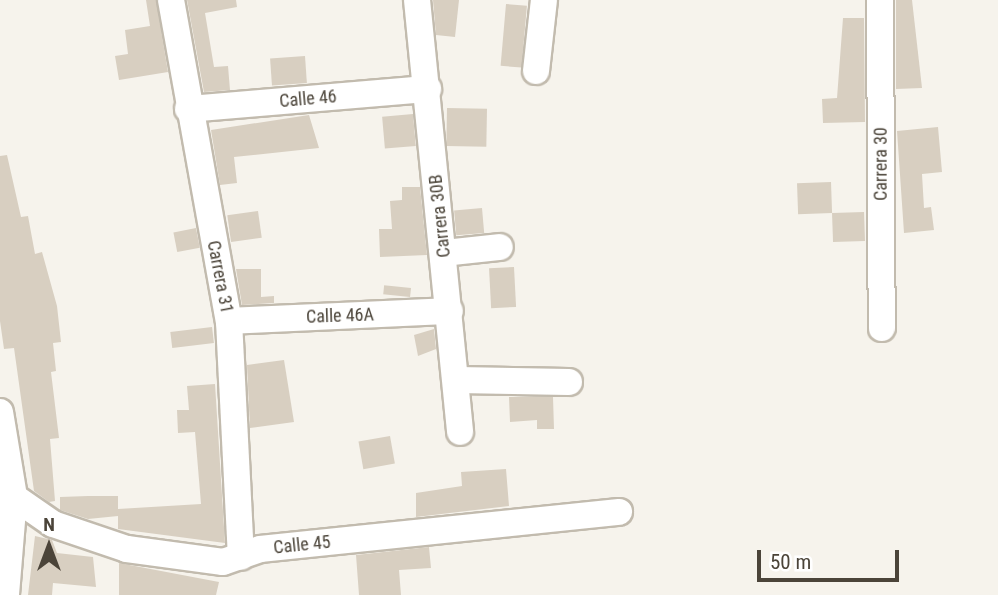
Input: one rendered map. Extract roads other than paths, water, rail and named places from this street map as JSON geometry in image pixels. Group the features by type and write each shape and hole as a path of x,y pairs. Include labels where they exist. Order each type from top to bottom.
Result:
{"street":[{"name":"Carrera 31","path":"171,0 188,109 229,321 241,557"},
{"name":"Carrera 30B","path":"417,0 457,380 460,432"},
{"path":"536,71 544,0"},
{"name":"Carrera 30","path":"880,0 882,328"},
{"name":"Calle 46","path":"188,109 428,89"},
{"path":"444,253 500,247"},
{"name":"Calle 46A","path":"229,321 450,311"},
{"path":"457,380 569,382"},
{"path":"0,412 7,496 6,595"},
{"name":"Calle 45","path":"7,496 53,524 127,550 223,562 260,549 619,512"}]}
